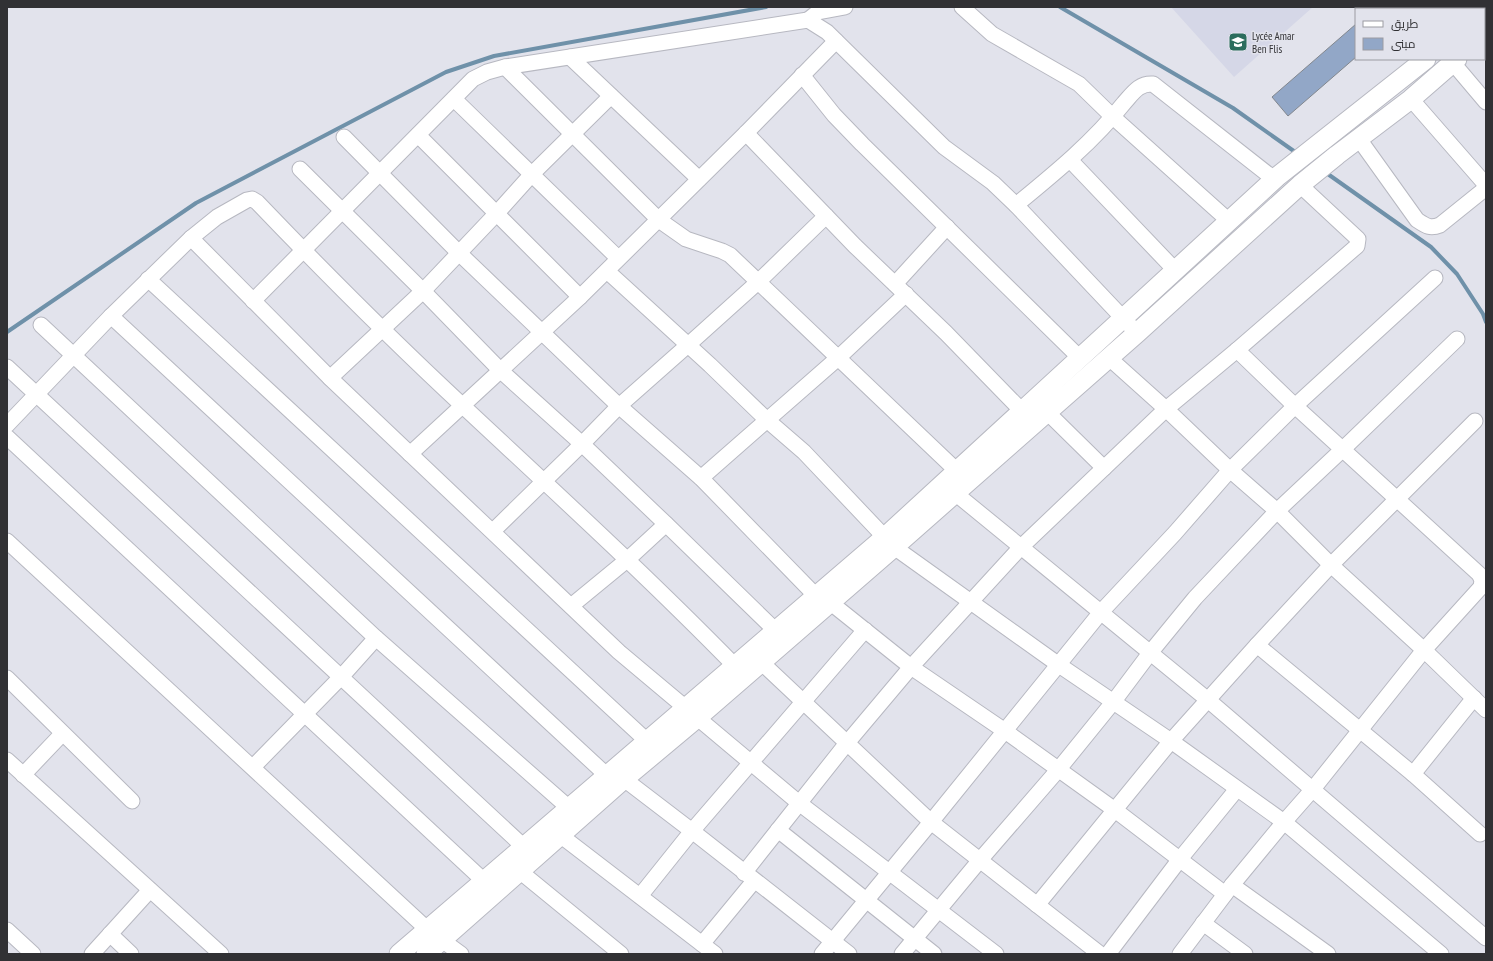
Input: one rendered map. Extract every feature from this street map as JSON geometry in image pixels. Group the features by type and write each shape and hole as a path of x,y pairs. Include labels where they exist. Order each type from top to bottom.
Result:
{"main road":[{"path":"890,542 957,471 1276,177 1425,60"},
{"path":"400,954 435,935 513,866 524,847 569,808 616,779 647,741 691,713 762,663 824,600 890,542 955,493 1137,333 1303,183 1337,155 1411,99 1445,63"},
{"path":"426,954 435,935 484,881 513,866 560,835 616,779 691,713 734,666 776,631 824,600"}],"street":[{"path":"253,301 473,79 487,72 505,67 808,20 818,12 846,7"},
{"path":"962,7 992,34 1079,84 1113,117 1229,221"},
{"path":"808,20 817,25 836,41 944,147 993,183 1016,205 1137,333"},
{"path":"410,454 580,297 746,133 836,41"},
{"path":"570,57 699,179"},
{"path":"1445,63 1486,102"},
{"path":"505,67 658,220 686,239 730,255 957,471"},
{"path":"802,75 834,114 1080,358"},
{"path":"1016,205 1070,160 1113,117 1137,88 1146,83 1153,84 1276,177"},
{"path":"330,378 460,253 532,174 611,96"},
{"path":"454,99 618,258"},
{"path":"1359,139 1418,220 1425,226 1432,228 1440,225 1486,187 1411,99"},
{"path":"746,133 826,216 946,333 1022,411"},
{"path":"418,135 580,297"},
{"path":"344,137 460,253 619,406 701,478 824,600 865,630 911,667 1005,731 1180,859 1229,889 1328,954"},
{"path":"1070,160 1175,270"},
{"path":"300,169 423,290 501,371 582,444 776,631"},
{"path":"702,944 749,877 778,830 847,743 911,667 1021,546 1166,409 1237,350 1357,246 1358,238 1303,183"},
{"path":"7,425 111,316 191,238 217,217 250,199 257,202 382,329 677,607 734,666"},
{"path":"493,531 619,406 758,282 826,216"},
{"path":"895,284 947,227"},
{"path":"191,238 330,378 619,652 799,803 996,954"},
{"path":"606,271 767,420 804,452 890,542 1059,665 1114,701 1284,822 1441,954"},
{"path":"822,954 1101,612 1175,533 1230,470 1295,406 1435,278"},
{"path":"148,279 647,741"},
{"path":"701,478 838,358 906,294"},
{"path":"111,316 616,779 692,831 849,954"},
{"path":"41,325 376,638 569,808"},
{"path":"902,954 937,910 1058,770 1114,701 1150,652 1195,598 1277,511 1457,339"},
{"path":"1181,954 1229,889 1313,789 1424,650 1480,587 1482,580 1479,574 1295,406 1237,350"},
{"path":"1108,357 1166,409 1230,470 1277,511 1331,565 1424,650 1482,706 1412,774"},
{"path":"7,367 342,676 524,847"},
{"path":"1047,412 1104,468"},
{"path":"1037,905 1171,741 1257,645 1331,565 1475,422"},
{"path":"7,437 484,881"},
{"path":"955,493 1208,700 1486,938"},
{"path":"572,606 627,560 666,524"},
{"path":"8,544 435,935 461,954"},
{"path":"640,896 692,831 865,630"},
{"path":"253,767 342,676 376,638"},
{"path":"1257,645 1361,730 1480,834"},
{"path":"762,663 931,822 1100,954"},
{"path":"7,678 62,734 132,801"},
{"path":"23,775 62,734"},
{"path":"7,760 221,954"},
{"path":"1108,954 1180,859 1237,789"},
{"path":"778,830 934,954"},
{"path":"560,835 715,954"},
{"path":"513,866 621,954"},
{"path":"92,954 150,890"},
{"path":"1203,923 1245,954"},
{"path":"7,930 33,954"},
{"path":"110,934 131,954"}],"shaded area":[{"name":"Lycée Amar Ben Flis","path":"1171,7 1313,7 1234,77"}],"building":[{"path":"1355,25 1355,58 1288,116 1272,97"}],"waterway":[{"path":"7,332 196,203 446,72 494,56 766,7"},
{"path":"1060,7 1233,108 1298,154"},
{"path":"1325,172 1431,247 1457,274 1483,314 1486,322"}],"place":[{"name":"Lycée Amar Ben Flis","path":"1238,42"}]}
